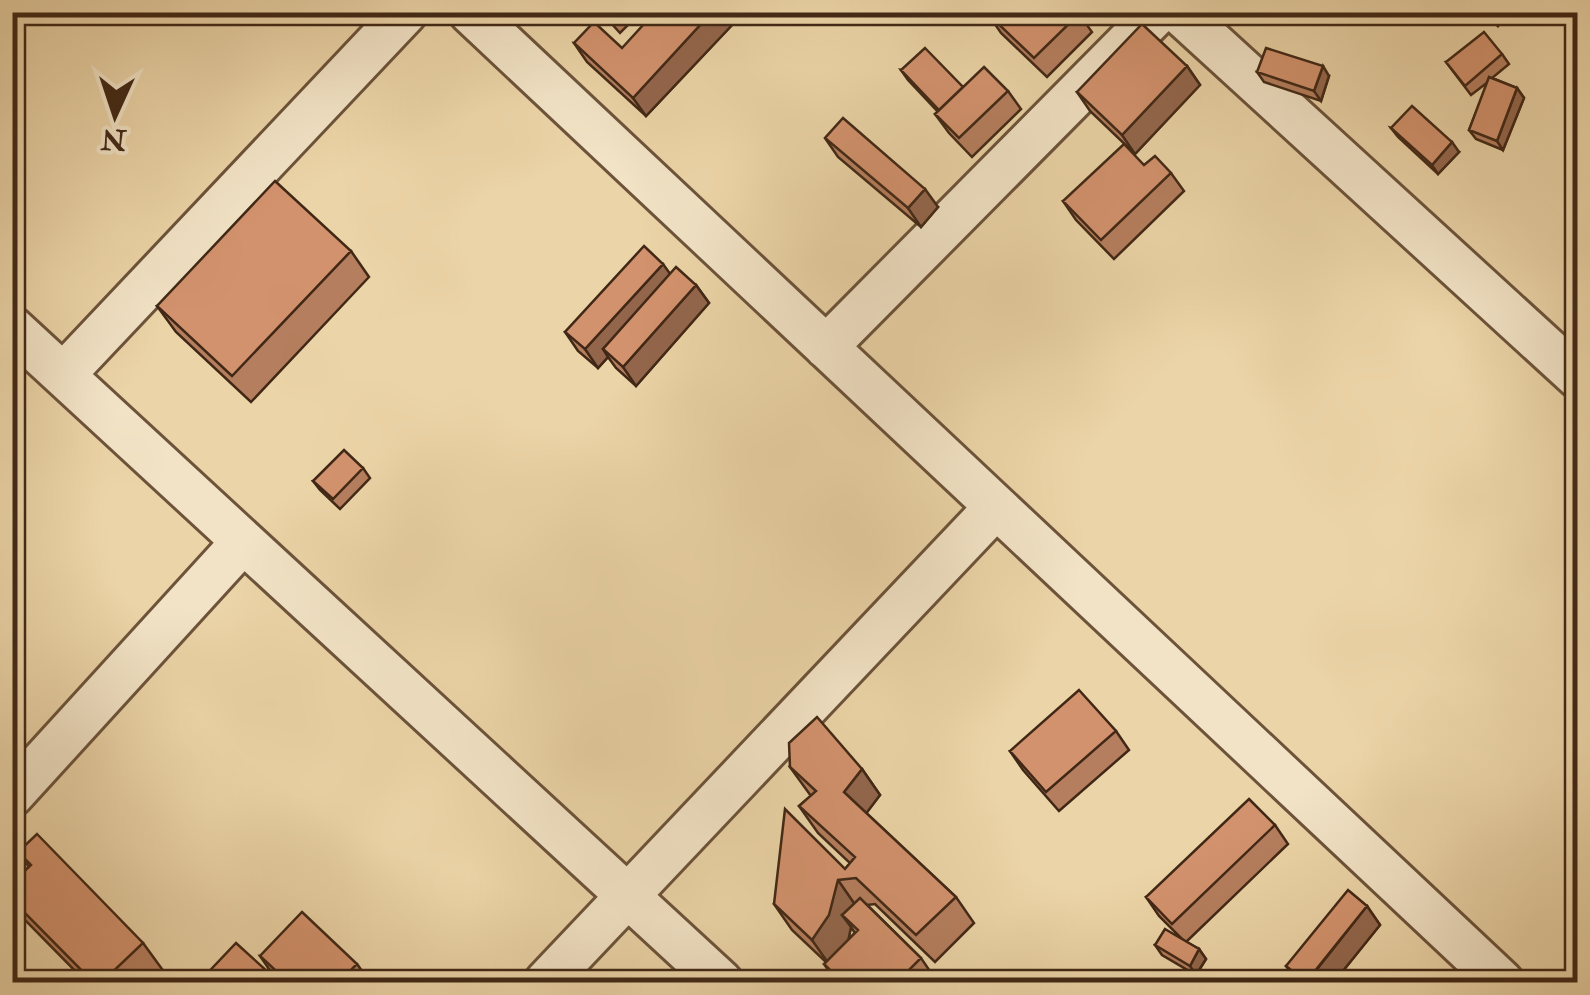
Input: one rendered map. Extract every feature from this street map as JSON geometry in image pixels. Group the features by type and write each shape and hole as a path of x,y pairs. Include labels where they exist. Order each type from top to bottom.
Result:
{"street":[{"path":"63,376 406,12"},
{"path":"470,12 1502,982"},
{"path":"826,347 1158,12"},
{"path":"1179,12 1578,377"},
{"path":"12,328 721,982"},
{"path":"546,982 996,506"},
{"path":"12,795 242,542"}],"building":[{"path":"655,12 712,12 633,98 574,43 594,22 622,48"},
{"path":"990,12 1077,12 1079,14 1034,58"},
{"path":"1142,24 1187,66 1122,135 1077,92"},
{"path":"1484,32 1502,54 1465,86 1446,62"},
{"path":"925,48 963,87 939,110 901,70"},
{"path":"1266,48 1323,66 1314,91 1257,72"},
{"path":"984,67 1008,91 959,138 935,114"},
{"path":"1489,77 1517,88 1497,141 1469,130"},
{"path":"1412,106 1452,142 1432,165 1391,128"},
{"path":"843,118 925,189 908,208 825,138"},
{"path":"1124,144 1144,165 1155,156 1171,173 1101,240 1063,201"},
{"path":"275,181 351,251 232,376 157,306"},
{"path":"644,246 663,264 585,349 565,332"},
{"path":"676,267 696,285 623,367 603,349"},
{"path":"344,450 363,468 333,499 313,481"},
{"path":"1079,690 1116,731 1046,792 1010,751"},
{"path":"817,717 862,769 844,792 956,897 916,935 856,878 838,880 829,915 812,940 774,904 785,809 845,869 855,857 799,806 816,791 790,767 789,743"},
{"path":"1249,799 1275,825 1172,924 1146,897"},
{"path":"37,834 143,943 102,982 93,982 12,900 12,883 31,865 18,852"},
{"path":"1348,890 1367,906 1306,982 1286,966"},
{"path":"860,898 921,958 897,982 842,982 824,964 858,930 842,915"},
{"path":"302,912 357,964 339,982 288,982 260,956"},
{"path":"1165,929 1199,949 1190,966 1155,945"},
{"path":"236,943 279,982 199,982"}]}
